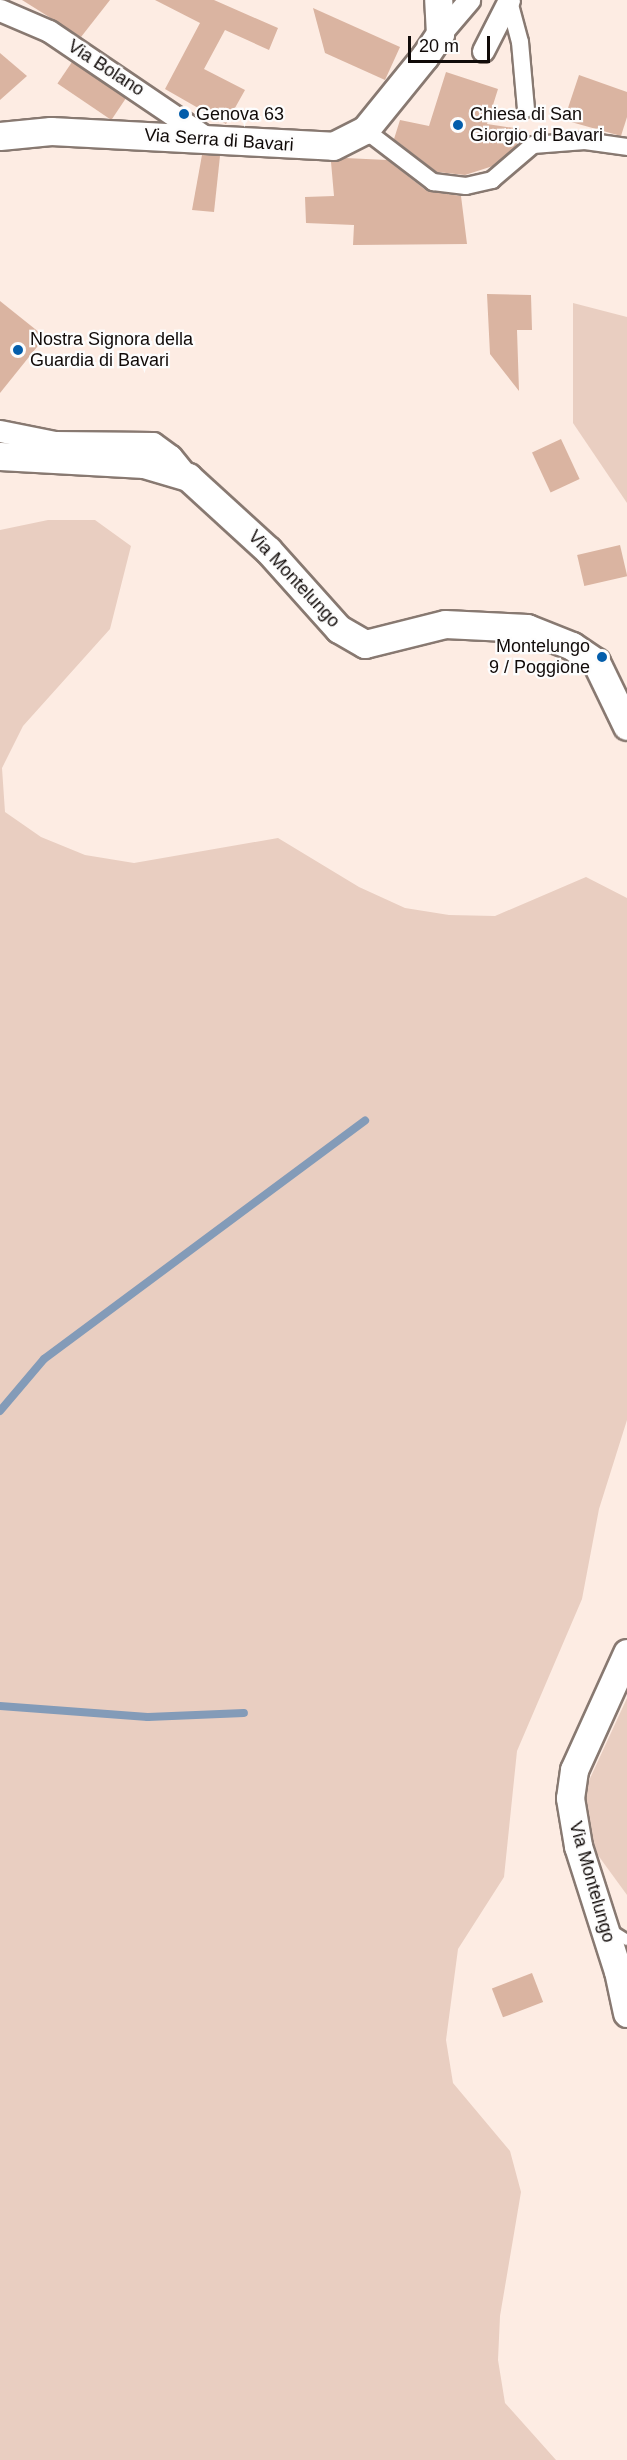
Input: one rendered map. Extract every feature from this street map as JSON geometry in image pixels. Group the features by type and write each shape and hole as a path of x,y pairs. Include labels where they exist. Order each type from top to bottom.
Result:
{"street":[{"path":"438,0 440,34"},
{"path":"440,34 469,0"},
{"path":"483,51 509,1"},
{"path":"509,1 520,42 526,110"},
{"name":"Via Bolano","path":"0,10 49,31 207,138"},
{"name":"Via Serra di Bavari","path":"0,136 51,130 333,146 365,130 440,34"},
{"path":"365,130 433,182 466,186 492,180 533,145 585,141 627,147"},
{"path":"0,431 55,442 153,443 171,456 188,477"},
{"name":"Via Montelungo","path":"0,456 144,464 188,477 268,550 339,629 365,644 445,624 527,628 572,646 596,662 627,726"},
{"name":"Via Montelungo","path":"627,1653 574,1770 570,1798 578,1846 627,2013"}],"lane":[{"path":"603,1925 627,1941"}],"shaded area":[{"path":"573,303 627,317 627,503 573,423"},
{"path":"48,520 95,520 131,546 110,629 23,726 2,768 5,812 41,837 85,855 134,863 278,838 359,887 405,908 449,915 495,916 586,877 627,898 627,1420 599,1509 582,1599 517,1751 504,1877 458,1949 446,2040 453,2083 510,2151 521,2192 500,2316 498,2360 505,2403 556,2460 0,2460 0,530"},
{"path":"627,1698 627,1895 592,1847 581,1798"}],"building":[{"path":"22,0 110,0 81,37"},
{"path":"155,0 214,0 278,28 269,50 225,30 204,69 245,90 226,124 165,89 200,23"},
{"path":"313,8 400,47 385,80 325,53"},
{"path":"0,53 27,76 0,100"},
{"path":"72,62 126,98 111,120 57,84"},
{"name":"Chiesa di San Giorgio di Bavari","path":"446,72 498,89 487,124 521,129 517,145 493,166 465,175 437,172 394,139 400,120 429,126"},
{"path":"579,75 627,92 627,117 621,136 564,120"},
{"path":"202,155 220,156 214,212 192,210"},
{"path":"345,158 387,160 427,191 461,196 467,244 353,245 354,225 306,223 305,197 334,196 331,162"},
{"path":"487,294 531,295 532,330 517,330 519,391 490,354"},
{"name":"Nostra Signora della Guardia di Bavari","path":"0,301 45,337 0,393"},
{"path":"561,439 580,479 551,492 532,453"},
{"path":"620,545 627,576 584,586 577,555"},
{"path":"532,1973 543,2002 503,2017 492,1988"}],"waterway":[{"path":"0,1411 44,1359 365,1121"},
{"path":"0,1706 148,1717 244,1713"}],"place":[{"name":"Genova 63","path":"184,114"},
{"name":"Chiesa di San Giorgio di Bavari","path":"458,125"},
{"name":"Nostra Signora della Guardia di Bavari","path":"18,350"},
{"name":"Montelungo 9 / Poggione","path":"602,657"}]}
